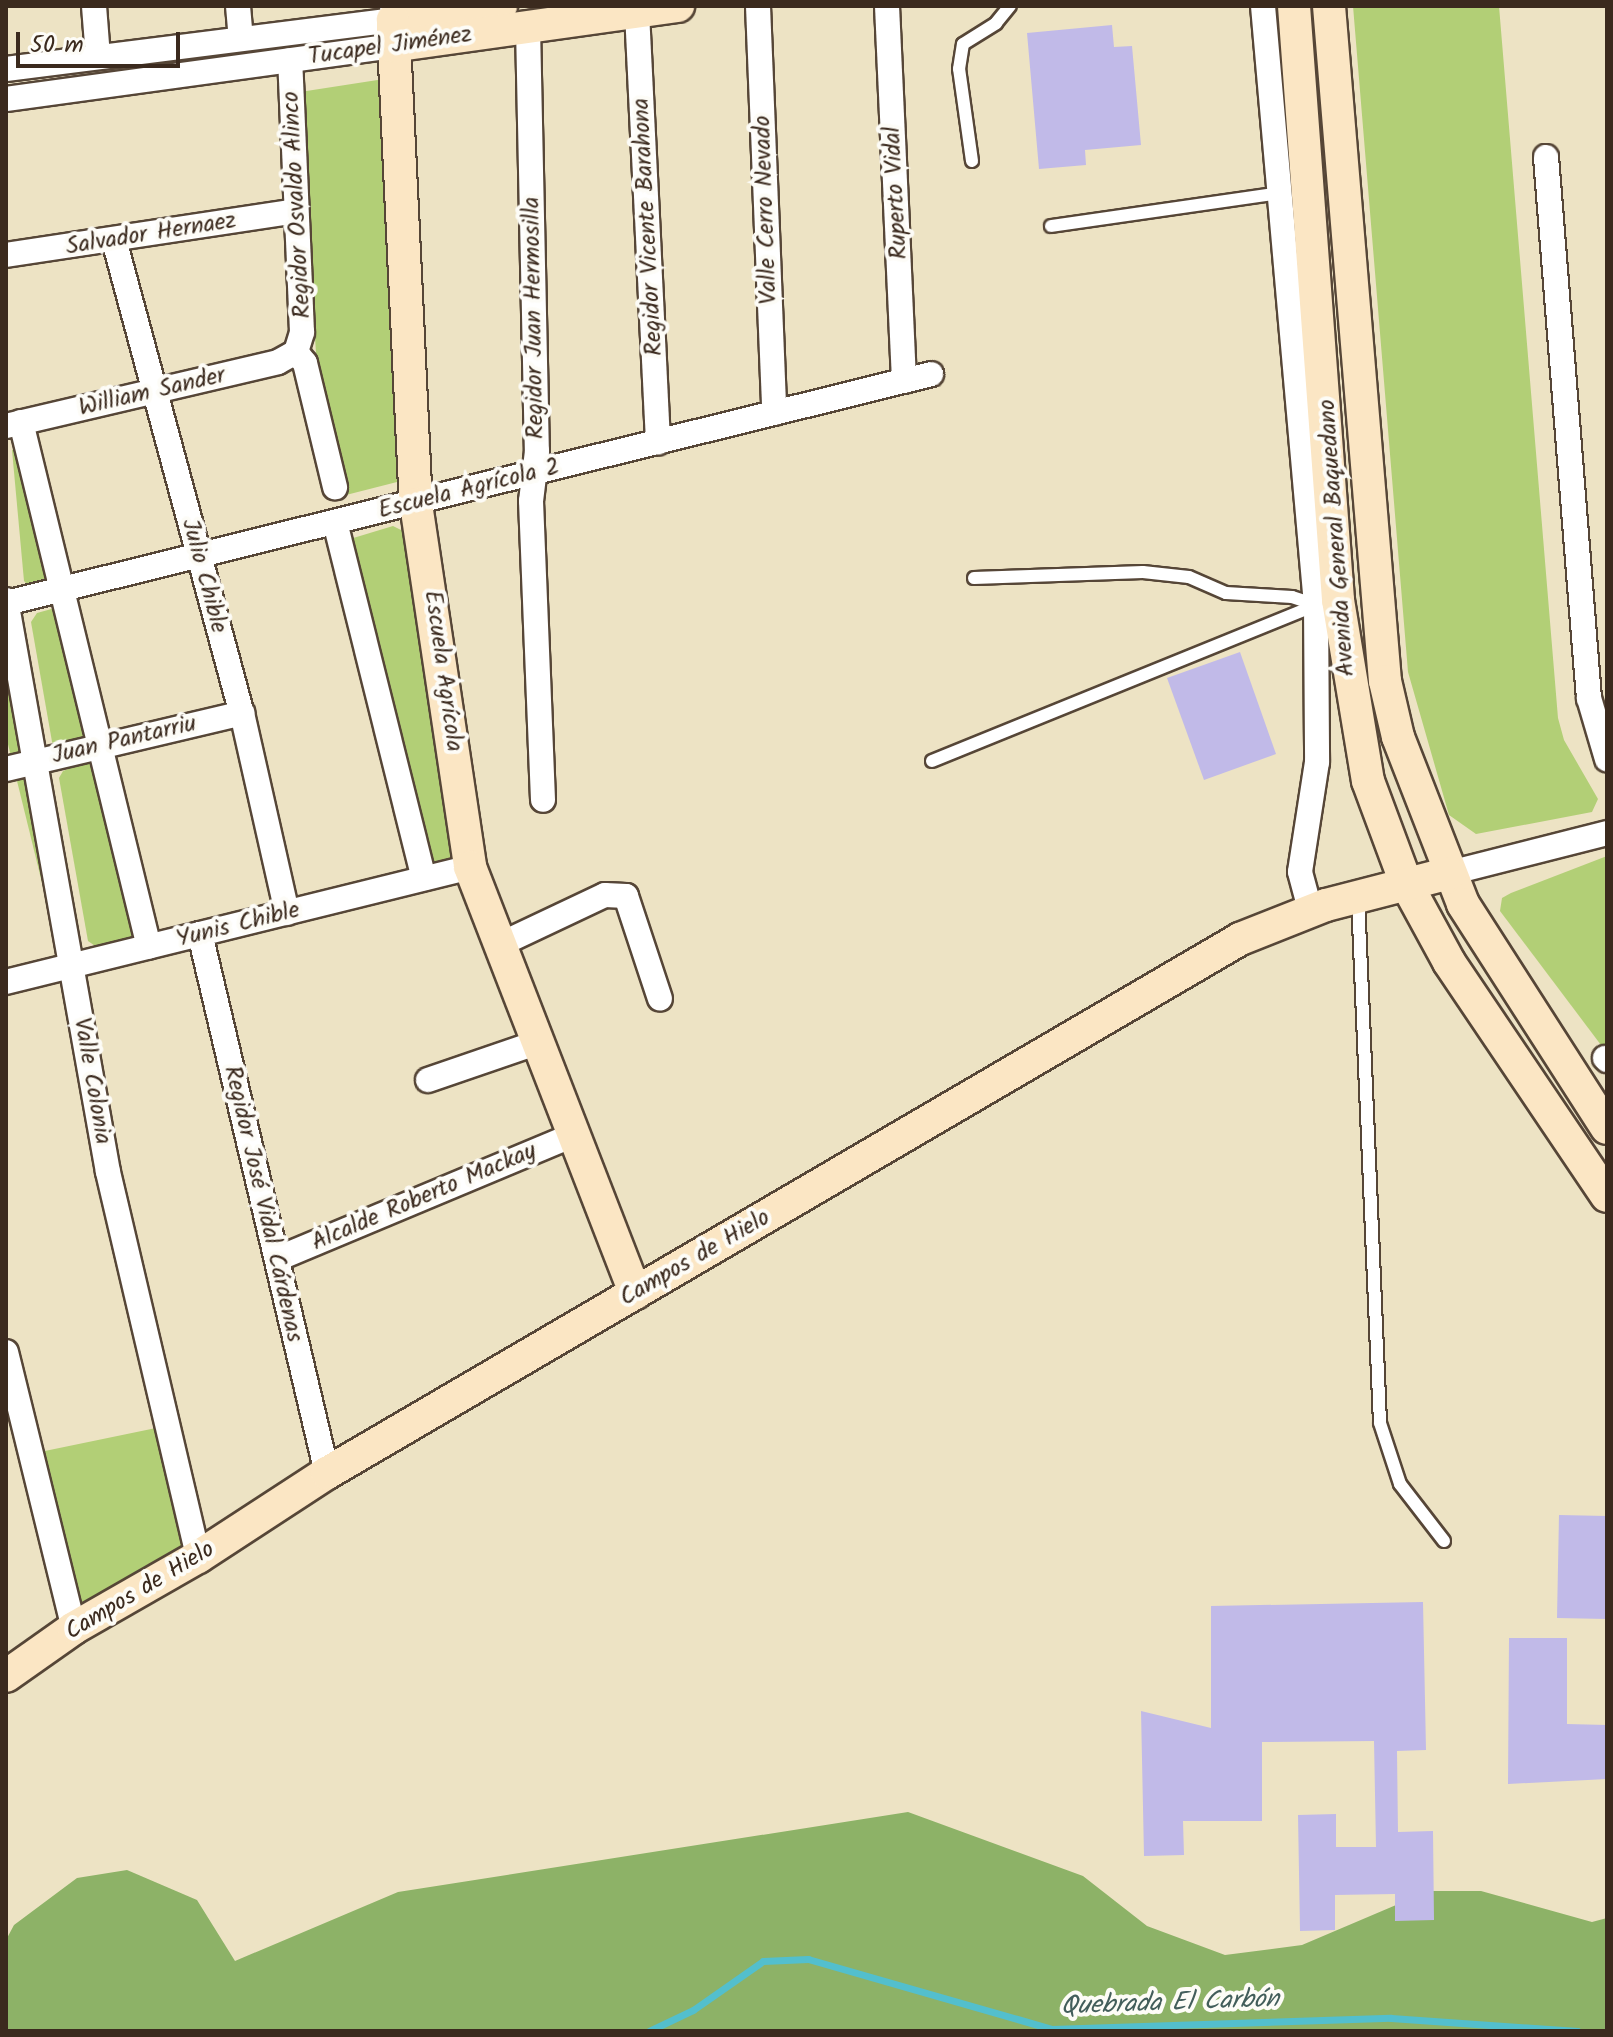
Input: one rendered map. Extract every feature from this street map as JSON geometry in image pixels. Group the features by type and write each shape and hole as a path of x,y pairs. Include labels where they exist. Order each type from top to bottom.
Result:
{"street":[{"path":"94,6 98,57"},
{"path":"238,6 241,39"},
{"name":"Tucapel Jiménez","path":"6,69 241,39 392,24 501,6"},
{"name":"Tucapel Jiménez","path":"6,99 290,60 392,24 528,27 678,6"},
{"name":"Valle Cerro Nevado","path":"758,6 774,413"},
{"name":"Ruperto Vidal","path":"887,6 904,381"},
{"name":"Avenida General Baquedano","path":"1263,6 1316,605 1317,762 1300,872 1310,910"},
{"name":"Avenida General Baquedano","path":"1294,6 1347,678 1368,781 1406,883 1480,1013 1607,1196"},
{"name":"Avenida General Baquedano","path":"1329,6 1385,681 1403,752 1450,873 1479,931 1607,1128"},
{"name":"Regidor Vicente Barahona","path":"637,12 658,442"},
{"name":"Escuela Agrícola","path":"392,24 416,504 470,867 571,1136 635,1293"},
{"name":"Regidor Juan Hermosilla","path":"528,27 537,451 532,472 543,800"},
{"name":"Regidor Osvaldo Alinco","path":"290,60 302,332 296,352 305,363 335,487"},
{"path":"1546,157 1589,698 1607,759"},
{"name":"Salvador Hernaez","path":"6,255 296,211"},
{"name":"Julio Chible","path":"114,240 157,391 197,557 242,713 287,913"},
{"name":"William Sander","path":"13,424 278,362 296,352"},
{"name":"Escuela Agrícola 2","path":"6,602 416,504 532,472 931,374"},
{"path":"13,424 62,589 149,947"},
{"path":"335,522 424,878"},
{"name":"Valle Colonia","path":"6,602 37,761 108,1172 198,1557"},
{"name":"Juan Pantarriu","path":"6,769 242,713"},
{"path":"1450,873 1607,833"},
{"name":"Yunis Chible","path":"6,982 470,867"},
{"name":"Campos de Hielo","path":"6,1676 74,1628 198,1557 327,1473 1240,939 1310,910 1450,873"},
{"path":"499,945 605,895 626,896 660,999"},
{"name":"Regidor José Vidal Cárdenas","path":"200,934 327,1473"},
{"path":"428,1080 536,1043"},
{"name":"Alcalde Roberto Mackay","path":"277,1259 571,1136"},
{"path":"6,1352 74,1628"}],"lane":[{"path":"972,161 959,69 963,44 996,23 1010,6"},
{"path":"1051,226 1279,193"},
{"path":"974,578 1143,572 1189,577 1226,593 1292,597 1316,605"},
{"path":"932,761 1316,605"},
{"path":"1358,896 1380,1423 1400,1484 1444,1541"}],"green space":[{"path":"1353,6 1499,6 1558,718 1564,740 1598,799 1592,812 1476,834 1449,815 1408,672"},
{"path":"384,79 397,482 346,495 318,386 300,92"},
{"path":"17,448 48,583 28,585 24,581 12,450"},
{"path":"393,526 405,532 454,857 445,863 431,861 350,539"},
{"path":"55,608 95,739 54,753 31,622 37,613"},
{"path":"6,639 57,944 6,736"},
{"path":"84,763 94,764 138,938 98,948 88,941 59,778 63,771"},
{"path":"1607,856 1607,1053 1500,911 1502,898 1511,893"},
{"path":"156,1428 186,1553 79,1617 40,1452"},
{"path":"908,1812 1083,1876 1147,1926 1225,1955 1302,1945 1429,1891 1481,1891 1592,1922 1607,1918 1607,2031 6,2031 6,1940 14,1925 77,1878 127,1870 197,1900 235,1961 398,1892"}],"building":[{"path":"1112,25 1114,47 1132,46 1141,145 1085,150 1086,165 1039,169 1027,33"},
{"path":"1240,652 1276,754 1204,780 1167,678"},
{"path":"1559,1515 1607,1516 1607,1619 1557,1618"},
{"path":"1423,1602 1426,1750 1397,1751 1398,1832 1433,1831 1434,1920 1395,1921 1395,1894 1335,1895 1335,1930 1300,1931 1298,1815 1336,1814 1336,1847 1376,1847 1374,1741 1262,1742 1262,1821 1183,1821 1184,1855 1144,1856 1141,1711 1211,1728 1211,1606"},
{"path":"1509,1638 1567,1638 1567,1724 1607,1725 1607,1779 1508,1784"}],"waterway":[{"name":"Quebrada El Carbón","path":"649,2031 693,2010 763,1961 808,1959 1052,2029 1391,2018 1578,2031"}]}
